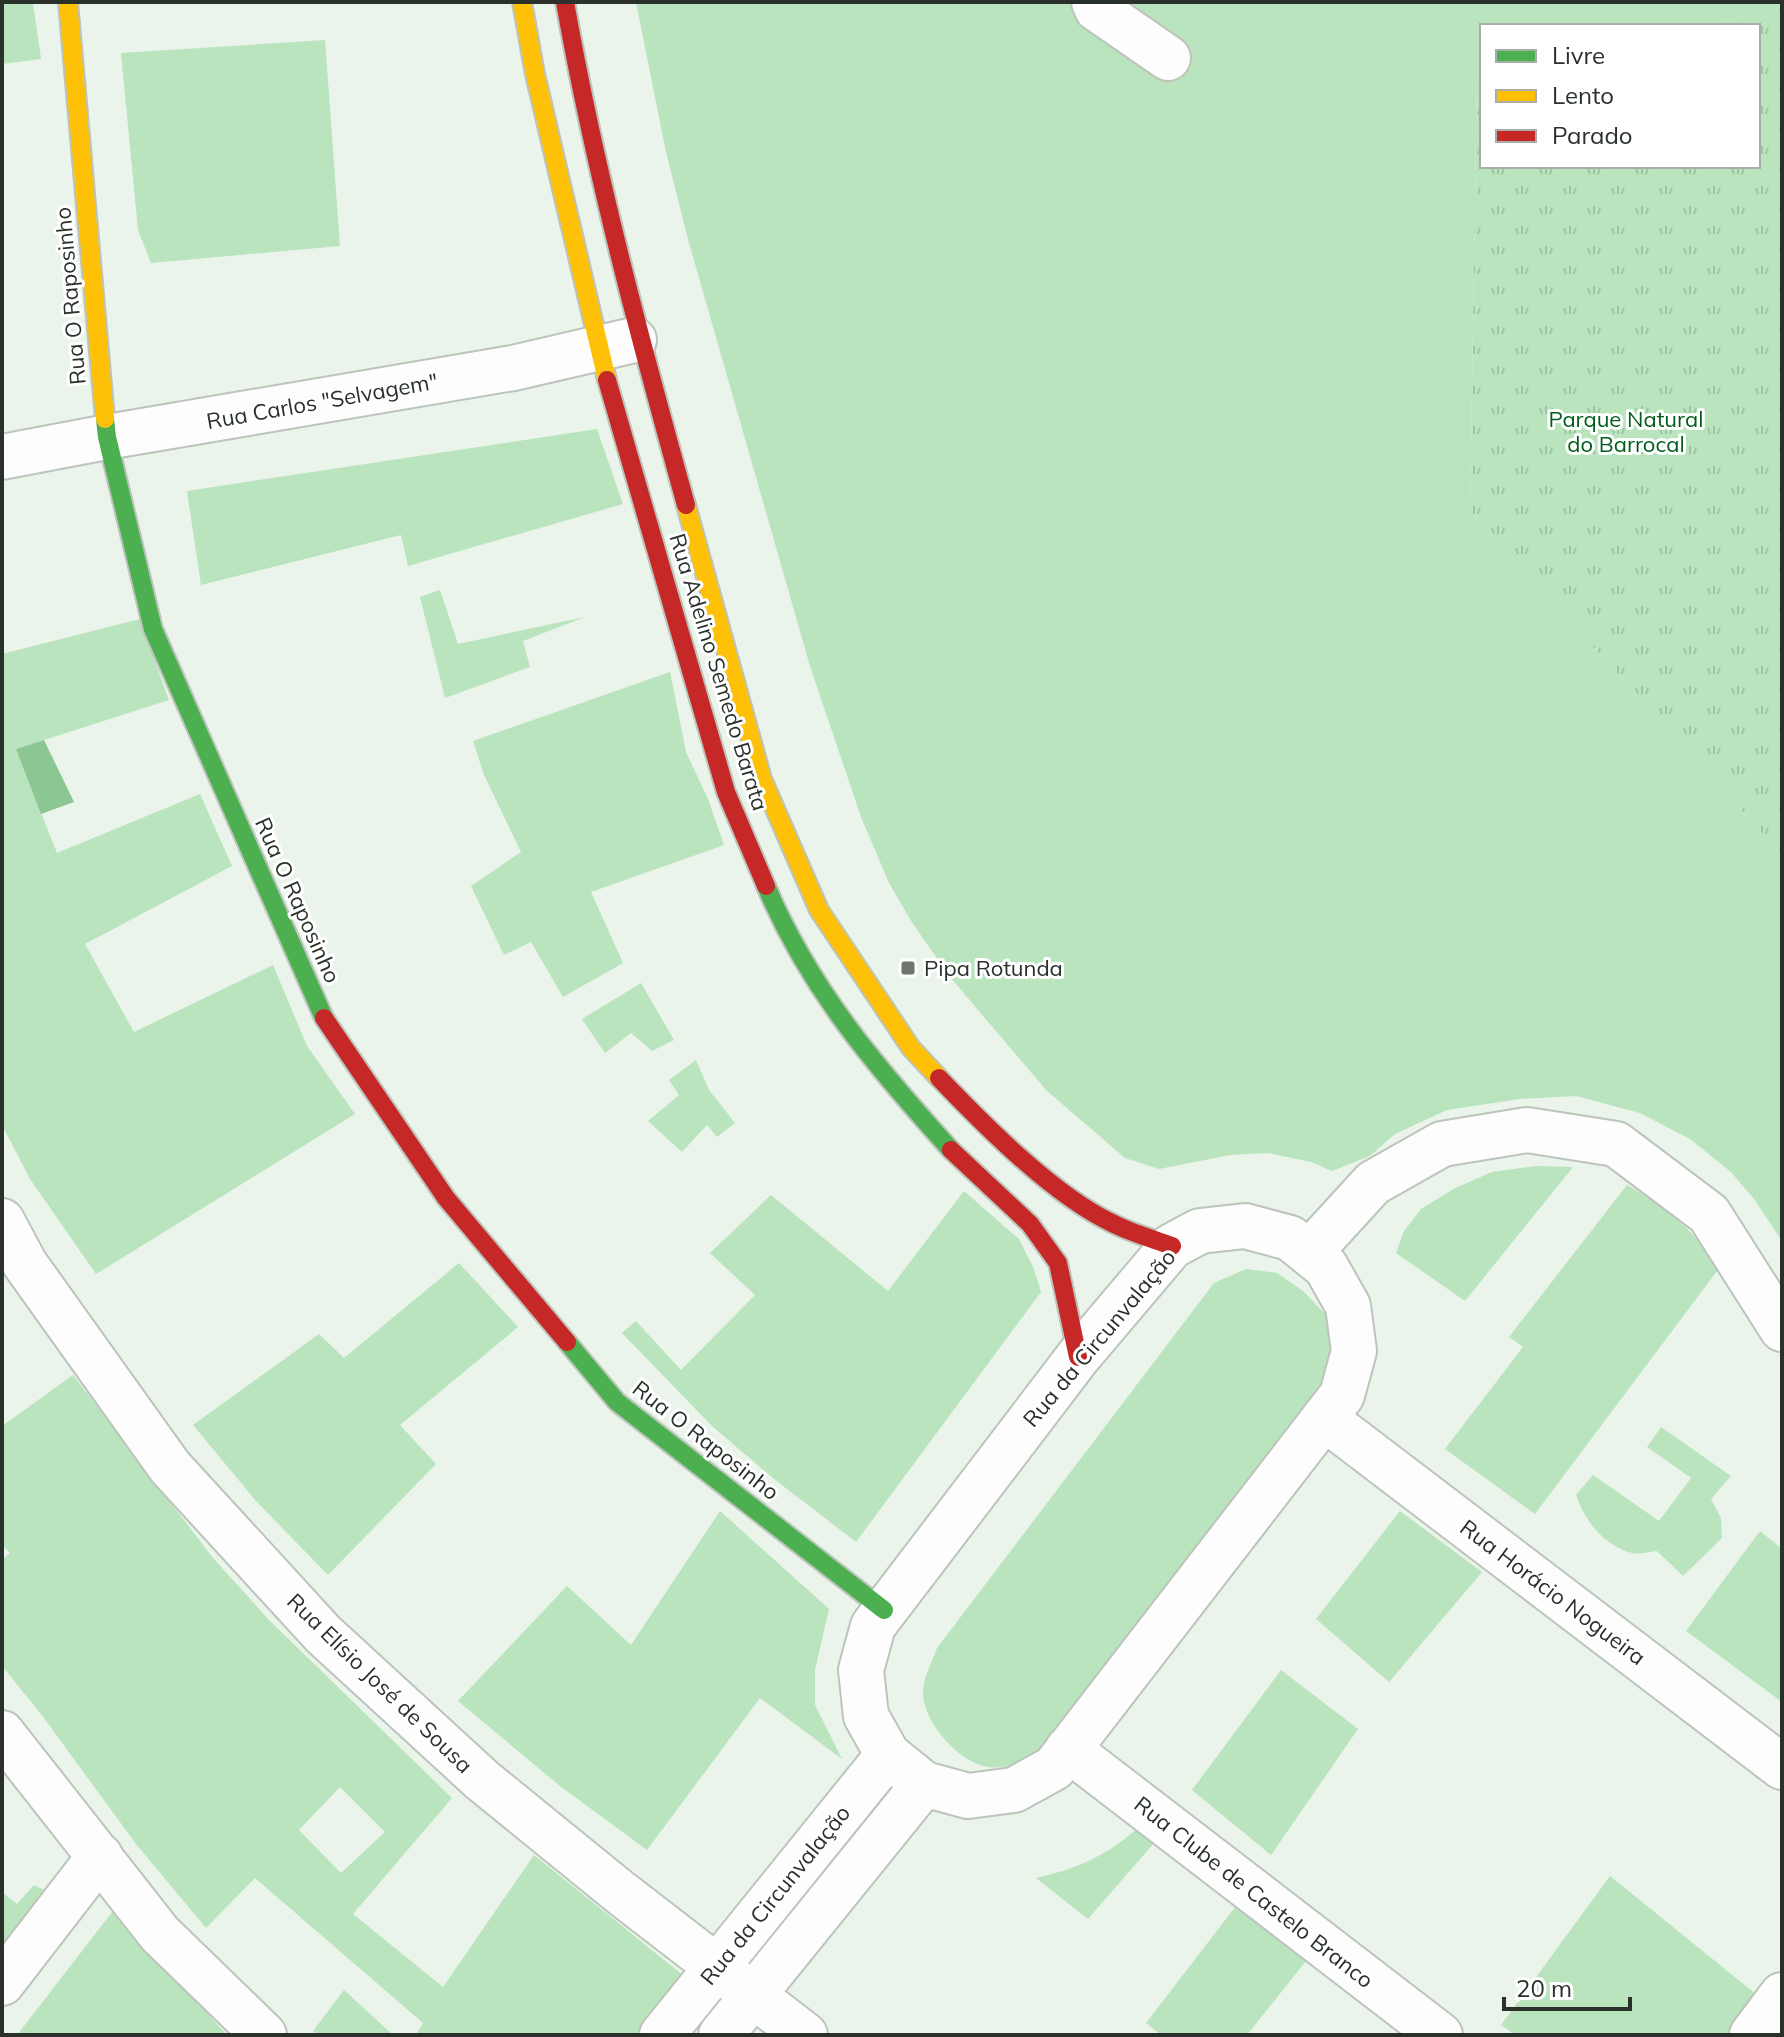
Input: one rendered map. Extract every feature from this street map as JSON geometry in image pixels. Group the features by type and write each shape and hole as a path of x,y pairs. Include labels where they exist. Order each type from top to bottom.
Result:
{"main road":[{"name":"Rua O Raposinho","path":"68,2 107,437 153,629 327,1025 446,1198 617,1402 884,1610"},
{"name":"Rua Adelino Semedo Barata","path":"522,2 535,74 598,347 726,792 784,929 824,997 885,1077 954,1153 1030,1224 1058,1263 1078,1357"},
{"name":"Rua Adelino Semedo Barata","path":"565,2 576,65 640,338 762,779 819,910 911,1048 968,1108 1064,1194 1113,1224 1172,1246"}],"street":[{"path":"1094,2 1097,9 1168,58"},
{"name":"Rua Carlos \"Selvagem\"","path":"2,457 513,368 640,338"},
{"path":"1309,1253 1373,1183 1442,1144 1527,1130 1616,1144 1709,1214 1782,1329"},
{"name":"Rua Elísio José de Sousa","path":"2,1221 25,1264 170,1467 323,1634 482,1780 805,2035"},
{"name":"Rua da Circunvalação","path":"1245,1226 1290,1238 1309,1253 1326,1267 1348,1306 1354,1351 1342,1395 1054,1768 1014,1790 968,1796 924,1784 888,1755 866,1716 861,1670 873,1626 884,1610 1078,1357 1172,1246 1200,1231 1245,1226"},
{"name":"Rua Horácio Nogueira","path":"1324,1418 1782,1767"},
{"path":"2,1733 160,1934 264,2035"},
{"name":"Rua Clube de Castelo Branco","path":"1068,1749 1440,2035"},
{"name":"Rua da Circunvalação","path":"662,2035 888,1755"},
{"name":"Rua da Circunvalação","path":"721,2035 924,1784"},
{"path":"2,1983 100,1856"},
{"path":"1752,2035 1782,1995"}],"green space":[{"path":"2,2 33,2 41,59 2,64"},
{"path":"636,2 1782,2 1782,7 1709,24 1480,24 1470,511 1782,855 1782,1241 1754,1199 1731,1172 1690,1139 1640,1113 1576,1096 1520,1099 1447,1110 1395,1134 1370,1156 1332,1171 1311,1162 1268,1153 1230,1155 1159,1169 1125,1158 1046,1090 950,977 913,924 889,883 861,817 810,666 689,243 666,152"},
{"name":"Parque Natural do Barrocal","path":"1782,7 1782,855 1470,511 1477,77 1480,76 1480,168 1760,168 1760,24 1709,24"},
{"path":"325,40 340,246 151,263 138,230 121,53"},
{"path":"597,429 623,504 408,566 401,535 201,585 187,491"},
{"path":"440,590 458,644 585,617 523,641 530,667 445,698 420,597"},
{"path":"140,619 169,700 16,749 57,853 200,794 232,866 85,944 134,1032 273,965 307,1046 355,1114 96,1274 30,1179 2,1125 2,654"},
{"path":"670,672 686,752 708,799 724,845 591,892 623,963 563,997 531,942 504,955 471,886 521,852 484,775 473,741"},
{"path":"641,983 674,1040 652,1051 631,1033 605,1053 582,1019"},
{"path":"696,1060 709,1090 735,1123 717,1137 707,1125 682,1152 648,1121 679,1095 669,1080"},
{"path":"1536,1166 1573,1167 1465,1301 1396,1253 1404,1231 1421,1209 1455,1188 1492,1172"},
{"path":"1627,1185 1678,1220 1720,1267 1535,1514 1445,1449 1523,1347 1509,1337"},
{"path":"964,1191 1019,1239 1041,1292 856,1542 712,1426 622,1333 636,1321 681,1370 755,1295 710,1253 771,1195 888,1291"},
{"path":"459,1263 518,1327 400,1425 436,1464 328,1575 256,1501 193,1425 319,1334 344,1358"},
{"path":"1246,1269 1277,1273 1303,1291 1325,1314 1333,1350 1321,1383 1054,1749 1005,1767 988,1767 965,1758 935,1726 924,1702 924,1685 937,1648 1214,1283"},
{"path":"73,1375 213,1558 270,1621 452,1798 353,1914 443,1987 534,1855 684,1976 636,2035 416,2035 423,2023 255,1878 206,1928 136,1844 2,1666 2,1560 10,1553 2,1545 2,1426","holes":["340,1787 385,1832 341,1873 299,1830"]},
{"path":"1661,1427 1731,1476 1711,1499 1721,1518 1722,1538 1683,1576 1657,1551 1632,1553 1604,1538 1584,1514 1576,1495 1593,1475 1659,1521 1691,1478 1647,1447"},
{"path":"720,1511 829,1609 815,1670 815,1705 842,1759 760,1698 647,1850 560,1786 458,1701 567,1586 631,1645"},
{"path":"1400,1511 1482,1572 1389,1682 1316,1619"},
{"path":"1760,1531 1782,1549 1782,1702 1686,1631"},
{"path":"1281,1670 1358,1729 1271,1855 1192,1790"},
{"path":"1139,1827 1160,1836 1088,1919 1036,1878 1091,1860 1116,1846"},
{"path":"1610,1876 1757,1995 1727,2035 1515,2035 1501,2025"},
{"path":"34,1885 48,1892 2,1945 2,1892 17,1904"},
{"path":"1236,1906 1306,1961 1247,2035 1161,2035 1146,2023"},
{"path":"113,1911 227,2035 17,2035"},
{"path":"344,1990 393,2035 318,2035 313,2031"}],"shaded area":[{"path":"44,740 74,802 41,814 16,749"}],"traffic: fast":[{"path":"105,419 153,629 324,1018"},
{"path":"766,886 803,960 824,994 897,1089 951,1150"},
{"path":"567,1342 617,1402 884,1610"}],"traffic: slow":[{"path":"68,2 105,419"},
{"path":"522,2 535,74 607,380"},
{"path":"686,505 762,779 819,910 911,1048 939,1078"}],"traffic: jam":[{"path":"565,2 604,192 686,505"},
{"path":"607,380 726,792 766,886"},
{"path":"324,1018 446,1198 567,1342"},
{"path":"939,1078 999,1138 1068,1196 1114,1224 1172,1246"},
{"path":"951,1150 1030,1224 1058,1263 1078,1357"}],"place":[{"name":"Pipa Rotunda","path":"908,968"}]}
